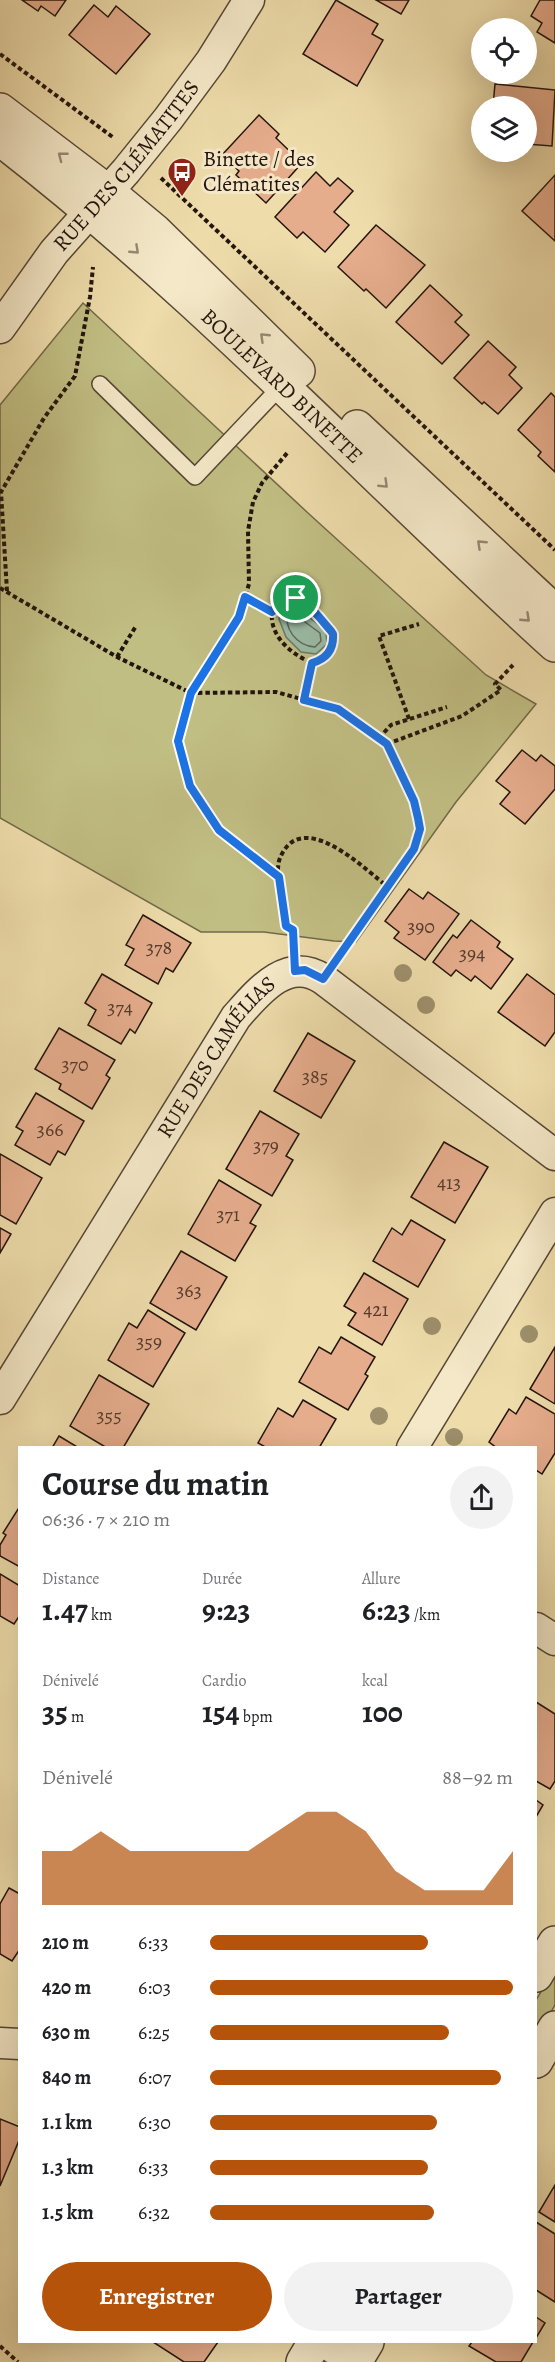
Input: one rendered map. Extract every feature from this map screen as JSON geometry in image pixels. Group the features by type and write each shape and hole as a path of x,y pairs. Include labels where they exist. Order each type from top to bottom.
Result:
{"street":[{"name":"RUE DES CLÉMATITES","path":"0,328 54,252 148,145 194,84 249,0"},
{"name":"BOULEVARD BINETTE","path":"0,110 99,202"},
{"name":"BOULEVARD BINETTE","path":"0,139 99,202 155,231 406,506 555,645"},
{"name":"BOULEVARD BINETTE","path":"289,377 555,612"},
{"name":"RUE DES CAMÉLIAS","path":"0,1399 236,1017 267,985 279,977 305,970 323,979 555,1155"},
{"path":"413,1446 555,1213"},
{"path":"537,1629 555,1640"},
{"path":"537,1973 555,1943"},
{"path":"537,2059 555,2028"},
{"path":"0,2043 18,2044"},
{"path":"303,2362 314,2343"},
{"path":"326,2343 355,2362 366,2343"}],"lane":[{"path":"100,384 195,477 289,377"}],"path":[{"path":"0,54 115,138"},
{"path":"159,176 555,550"},
{"path":"7,592 1,492 44,418 75,376 90,297 93,267"},
{"path":"279,877 219,830 190,786 178,741 191,693 239,617 249,584 248,531 253,502 262,483 288,452"},
{"path":"0,588 117,657 191,693 276,692 338,709 387,744 414,801 420,829 414,849 323,979"},
{"path":"245,597 272,612"},
{"path":"304,700 312,663 327,655 332,648 333,634 308,605 291,597 281,601 272,612 272,626 286,647 312,663"},
{"path":"410,719 380,636 419,624"},
{"path":"117,657 136,626"},
{"path":"387,744 462,716 501,690 495,684 513,664"},
{"path":"379,738 391,725 447,707"},
{"path":"295,971 293,930 286,926 279,877 280,860 287,846 300,837 336,846 388,887"},
{"path":"0,2346 18,2362"}],"shaded area":[{"path":"83,303 486,675 536,704 456,802 356,942 264,932 201,932 0,818 0,405"},
{"path":"555,1968 555,2005 537,2036 537,1998"}],"water":[{"path":"296,603 303,606 309,617 326,631 327,644 316,654 301,652 286,637 279,619 284,604"}],"building":[{"path":"22,0 66,0 55,16 41,6 38,11"},
{"path":"336,0 378,24 372,34 383,40 357,86 303,54"},
{"path":"376,0 409,0 401,14"},
{"path":"540,0 555,0 555,43 537,32 542,23 531,16"},
{"path":"94,5 108,17 116,6 150,34 116,74 69,35"},
{"path":"495,84 555,90 552,146 537,145 537,96 494,96"},
{"path":"259,115 279,134 276,138 302,163 266,203 236,175 239,171 222,155"},
{"path":"316,172 330,186 338,178 353,191 334,212 349,225 325,252 303,232 297,238 275,217"},
{"path":"555,175 555,241 522,211"},
{"path":"376,225 425,265 386,308 338,267"},
{"path":"430,285 462,315 455,322 469,335 442,364 396,322"},
{"path":"488,341 516,367 509,375 522,388 498,414 484,402 482,404 454,378"},
{"path":"551,393 555,397 555,472 538,456 541,452 518,430"},
{"path":"522,750 536,761 541,755 555,766 555,789 525,824 500,804 510,792 496,781"},
{"path":"409,889 423,899 428,892 459,914 425,960 394,938 399,932 385,921"},
{"path":"143,915 191,943 173,972 166,968 158,984 125,965 134,949 126,945"},
{"path":"471,920 500,942 497,947 513,959 491,989 475,976 471,981 456,970 451,976 433,962 453,935 457,938"},
{"path":"102,974 152,1003 135,1033 130,1029 121,1044 88,1025 96,1010 85,1003"},
{"path":"527,974 555,995 555,1032 545,1046 498,1012"},
{"path":"59,1028 115,1060 106,1075 110,1078 92,1109 59,1089 61,1084 35,1069"},
{"path":"308,1033 355,1061 321,1118 274,1091"},
{"path":"36,1093 84,1121 65,1155 58,1151 50,1165 15,1145 23,1131 16,1127"},
{"path":"260,1111 299,1134 286,1156 293,1160 272,1196 226,1169"},
{"path":"444,1142 488,1167 455,1223 411,1197"},
{"path":"0,1154 42,1178 16,1224 0,1215"},
{"path":"219,1180 261,1205 250,1223 256,1226 235,1261 188,1234"},
{"path":"411,1220 445,1240 418,1287 373,1261 392,1228 402,1235"},
{"path":"0,1228 11,1234 0,1253"},
{"path":"181,1251 227,1277 196,1330 150,1303"},
{"path":"364,1273 408,1299 382,1345 348,1325 356,1313 344,1306"},
{"path":"148,1310 185,1333 153,1387 108,1360 129,1323 137,1328"},
{"path":"341,1337 375,1357 365,1374 368,1376 348,1410 299,1382 319,1347 331,1354"},
{"path":"555,1347 555,1404 530,1389"},
{"path":"99,1375 149,1404 124,1446 104,1446 70,1426"},
{"path":"526,1397 555,1414 555,1453 542,1474 537,1471 537,1446 494,1446 489,1442 509,1409 516,1414"},
{"path":"303,1400 336,1419 320,1446 263,1446 258,1443 278,1408 293,1417"},
{"path":"59,1436 76,1446 53,1446"},
{"path":"18,1509 18,1566 0,1556 0,1545 6,1535 3,1533"},
{"path":"0,1574 18,1585 18,1618 14,1624 0,1616"},
{"path":"537,1703 555,1714 555,1781 550,1789 537,1782"},
{"path":"537,1801 543,1805 537,1815"},
{"path":"9,1888 18,1893 18,1952 12,1961 0,1954 0,1904"},
{"path":"0,2119 18,2126 18,2143 0,2186"},
{"path":"555,2185 555,2222 539,2212"},
{"path":"537,2223 555,2234 555,2302 537,2291"},
{"path":"537,2318 545,2323 537,2336"},
{"path":"155,2343 217,2343 204,2362 184,2362"},
{"path":"471,2343 532,2343 521,2362 496,2362 469,2346"}],"place":[{"name":"Binette / des Clématites","path":"182,198"}],"route":[{"path":"245,597 272,612 281,601 291,597 296,598 308,605 333,634 334,641 332,648 324,658 312,663 304,700 338,709 387,744 414,801 420,829 418,842 414,849 323,979 314,972 295,971 293,930 286,926 279,877 219,830 190,786 178,741 191,693 239,617 245,597"}]}
